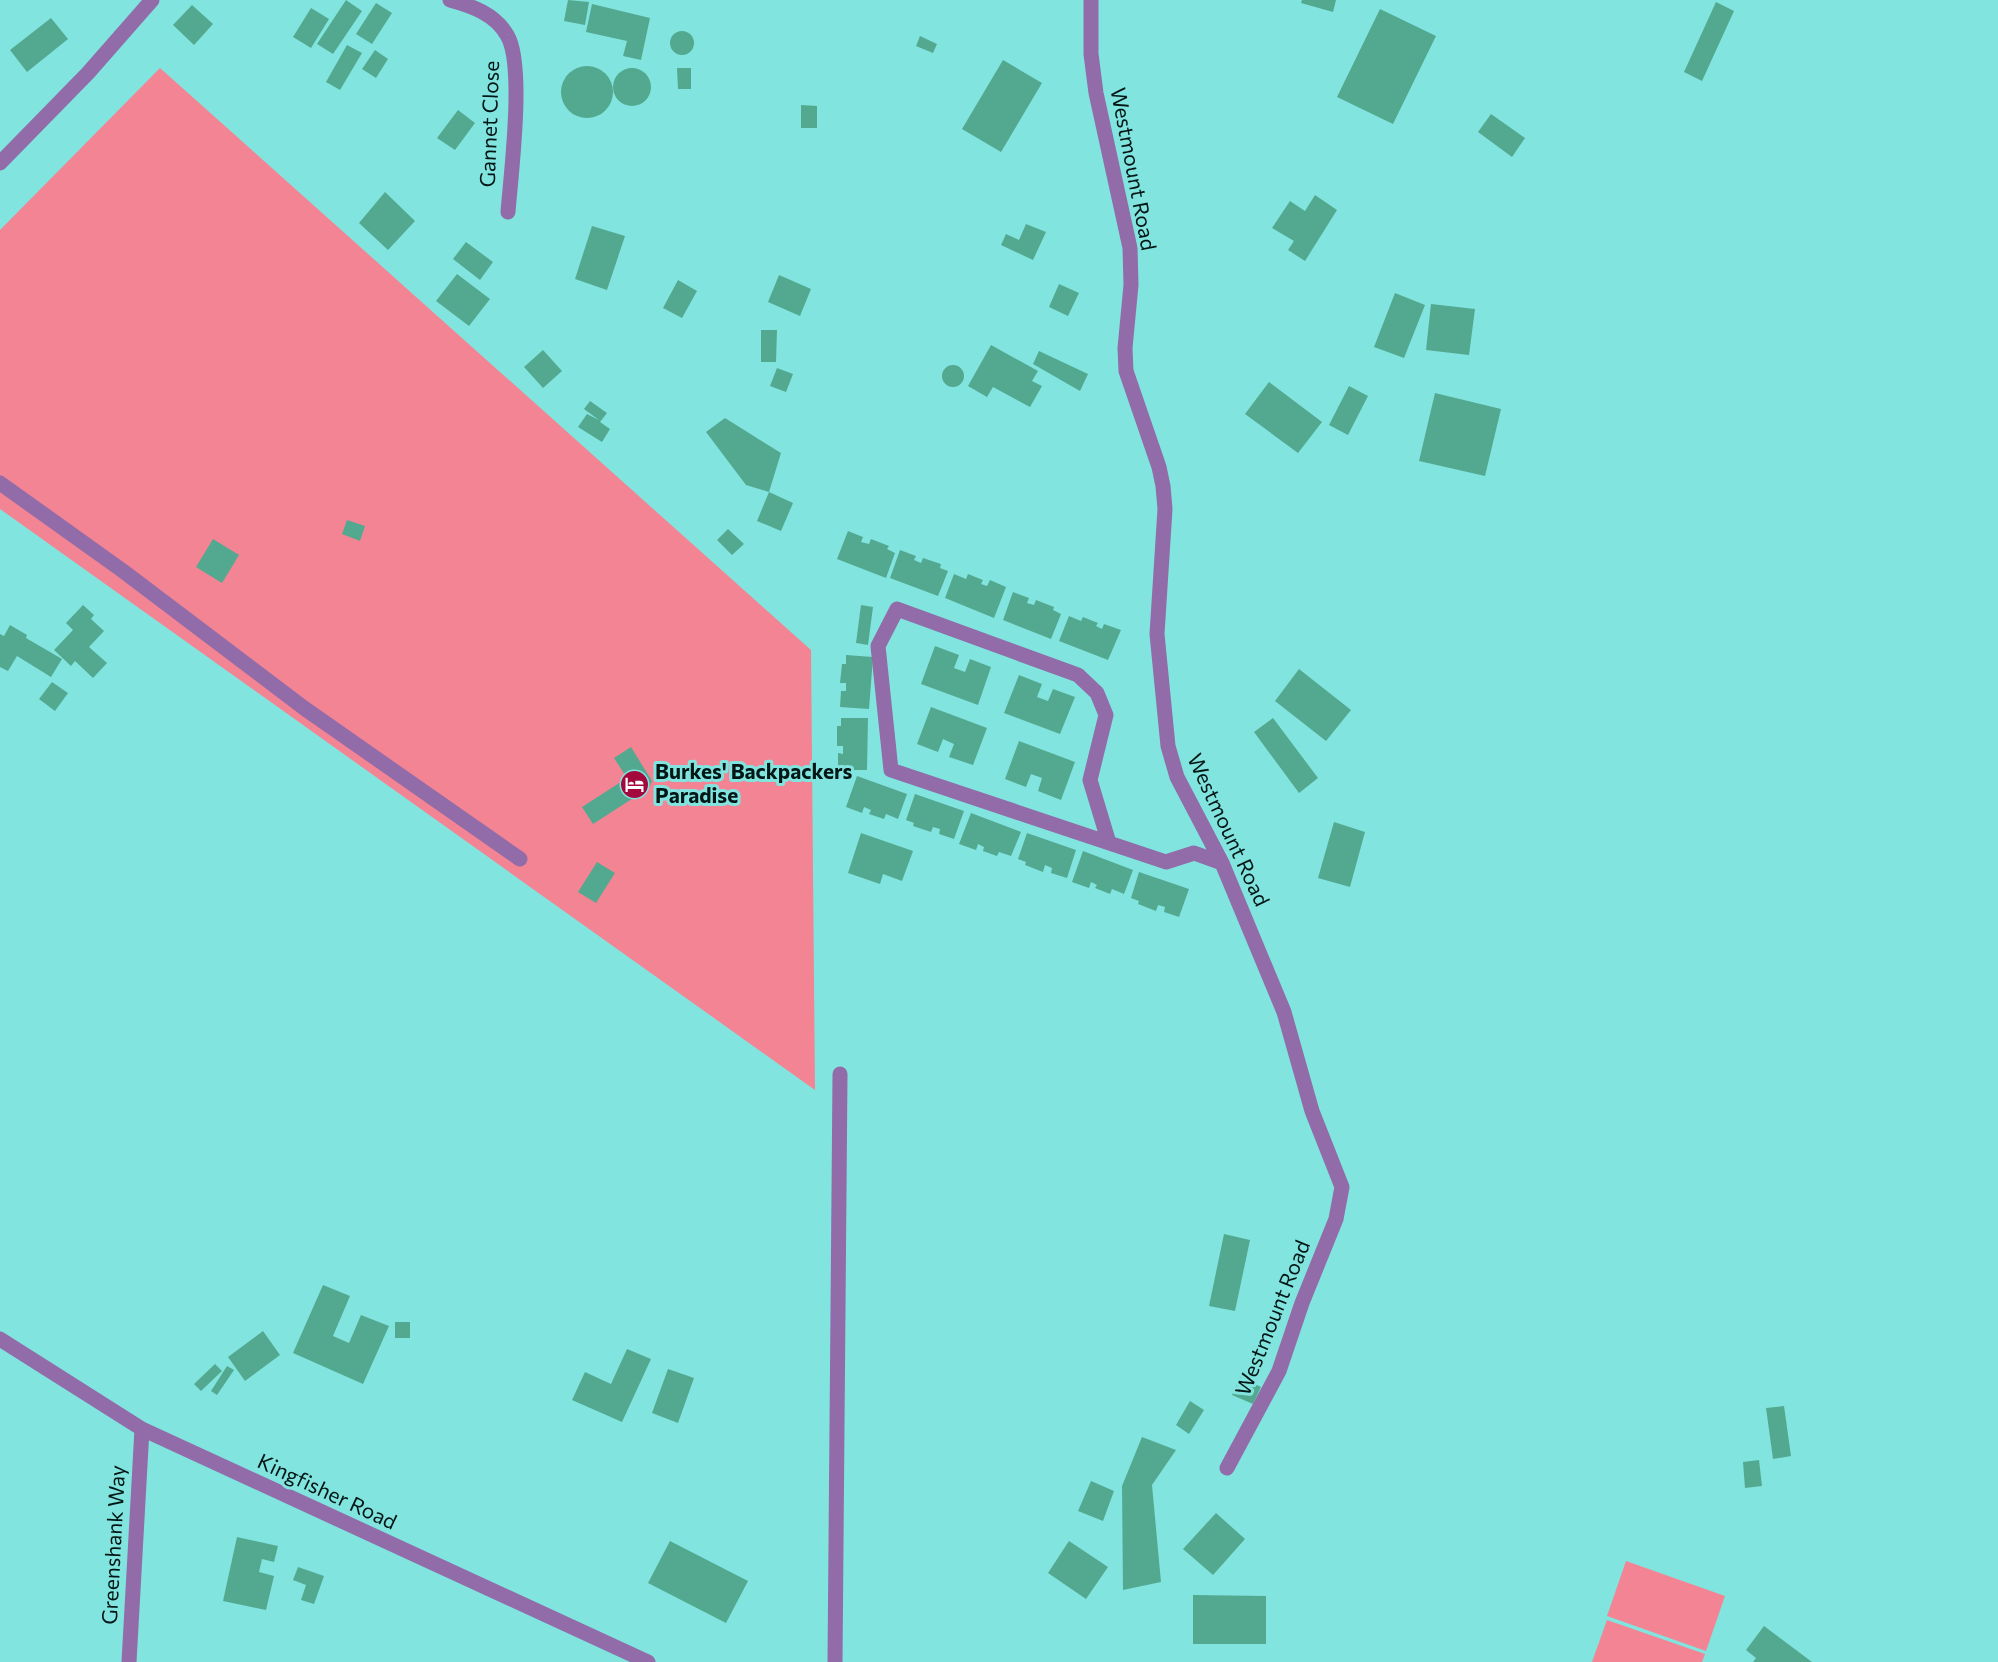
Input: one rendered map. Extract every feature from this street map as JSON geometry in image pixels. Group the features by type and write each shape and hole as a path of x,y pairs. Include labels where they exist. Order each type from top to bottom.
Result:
{"street":[{"path":"0,163 88,73 152,0"},
{"name":"Gannet Close","path":"450,0 477,8 494,18 507,34 514,51 516,74 508,212"},
{"name":"Westmount Road","path":"1091,0 1091,54 1096,93 1130,248 1131,285 1125,348 1126,371 1159,467 1163,486 1165,509 1157,634 1165,726 1177,777 1222,863 1284,1012 1311,1111 1342,1187 1336,1219 1302,1303 1279,1371 1227,1468"},
{"path":"0,483 123,571 304,708 520,859"},
{"path":"1109,843 1090,780 1106,715 1097,693 1078,675 897,609 878,646 891,770 1109,843 1166,862 1194,853 1222,863"},
{"path":"835,1662 840,1074"},
{"name":"Kingfisher Road","path":"0,1339 142,1430 648,1662"},
{"name":"Greenshank Way","path":"129,1662 142,1430"}],"shaded area":[{"path":"160,68 811,650 815,1090 0,509 0,230"},
{"path":"1626,1561 1725,1596 1706,1651 1607,1616"},
{"path":"1607,1620 1705,1654 1702,1662 1592,1662"}],"building":[{"path":"346,0 362,11 333,54 317,44"},
{"path":"568,0 589,2 585,25 564,21"},
{"path":"1302,0 1336,0 1333,12 1301,3"},
{"path":"1716,2 1734,11 1702,81 1684,72"},
{"path":"376,3 392,13 372,44 356,34"},
{"path":"592,4 650,18 641,60 623,56 627,41 586,32"},
{"path":"192,5 213,24 194,45 173,25"},
{"path":"311,8 329,19 311,48 293,37"},
{"path":"1380,9 1436,36 1393,124 1337,97"},
{"path":"51,18 68,39 27,72 10,50"},
{"path":"682,31 687,32 693,38 693,48 687,54 682,55 677,54 671,48 670,43 671,38 677,32"},
{"path":"920,36 937,44 933,53 916,46"},
{"path":"347,45 362,53 340,90 326,82"},
{"path":"375,50 388,59 376,78 362,69"},
{"path":"1003,60 1042,83 1001,152 962,129"},
{"path":"587,66 597,68 605,74 611,82 613,92 611,102 605,110 597,116 587,118 577,116 569,110 563,102 561,92 563,82 569,74 577,68"},
{"path":"632,68 645,74 651,87 645,100 632,106 619,100 613,87 619,74"},
{"path":"677,68 691,68 691,89 678,89"},
{"path":"801,105 817,106 817,128 801,128"},
{"path":"458,110 475,123 455,150 437,138"},
{"path":"1491,114 1525,138 1512,157 1478,132"},
{"path":"385,192 415,221 388,250 359,223"},
{"path":"1315,195 1337,210 1305,261 1288,250 1294,241 1272,228 1290,201 1305,211"},
{"path":"1026,224 1046,232 1033,260 1001,245 1006,234 1019,240"},
{"path":"592,226 625,236 607,290 575,279"},
{"path":"466,242 493,262 480,280 453,259"},
{"path":"457,274 490,299 469,326 436,301"},
{"path":"779,275 811,289 800,316 768,302"},
{"path":"678,280 697,291 682,318 663,308"},
{"path":"1059,284 1079,293 1068,316 1049,307"},
{"path":"1395,293 1425,305 1404,358 1374,347"},
{"path":"1431,304 1475,309 1469,355 1426,350"},
{"path":"761,330 777,330 776,362 761,362"},
{"path":"991,345 1038,371 1032,381 1042,386 1030,407 993,387 987,397 968,386"},
{"path":"543,350 562,371 543,388 524,367"},
{"path":"1039,351 1088,374 1080,391 1033,364"},
{"path":"953,365 961,368 964,376 961,384 953,387 945,384 942,376 945,368"},
{"path":"777,368 793,374 786,392 770,386"},
{"path":"1269,382 1322,422 1298,453 1245,414"},
{"path":"1349,386 1368,396 1348,435 1329,425"},
{"path":"1435,393 1501,409 1485,476 1419,461"},
{"path":"590,401 607,413 600,422 610,429 602,442 578,427 587,414 599,420 584,409"},
{"path":"725,418 781,453 769,492 746,485 706,432"},
{"path":"769,492 793,503 781,531 757,521"},
{"path":"347,520 365,526 360,541 342,534"},
{"path":"728,529 744,544 732,555 717,540"},
{"path":"848,531 863,537 861,542 869,544 871,539 889,546 887,549 895,553 886,578 837,559"},
{"path":"213,539 239,555 222,583 196,567"},
{"path":"900,550 916,556 914,560 921,563 923,558 941,564 940,568 948,571 938,596 890,578"},
{"path":"954,574 966,579 968,574 983,580 981,584 987,586 990,580 1006,587 994,618 945,598"},
{"path":"1013,592 1029,598 1027,603 1034,605 1036,600 1054,607 1053,610 1061,614 1051,639 1003,620"},
{"path":"83,605 94,615 91,619 104,631 89,647 107,663 93,678 75,661 71,666 54,650 73,630 66,623"},
{"path":"861,605 873,607 868,645 856,643"},
{"path":"1069,616 1081,621 1083,617 1098,623 1096,626 1102,629 1104,624 1121,630 1108,660 1059,641"},
{"path":"10,625 27,635 26,638 62,659 51,677 17,656 8,671 0,667 0,634 4,636"},
{"path":"935,646 959,655 954,668 965,672 970,659 991,667 978,705 921,684"},
{"path":"846,655 873,657 869,709 840,707 841,691 846,691 846,683 840,683 842,664 846,664"},
{"path":"1299,669 1351,710 1326,741 1275,701"},
{"path":"1019,675 1042,684 1037,697 1048,701 1053,689 1075,697 1060,734 1004,713"},
{"path":"52,682 68,693 55,711 39,699"},
{"path":"931,707 987,728 973,765 949,757 954,744 943,739 938,752 917,744"},
{"path":"841,718 868,718 867,770 838,770 838,753 843,754 843,746 837,746 837,726 841,726"},
{"path":"1273,718 1318,778 1299,793 1254,732"},
{"path":"1019,741 1075,762 1061,800 1038,791 1042,778 1031,774 1026,787 1005,779"},
{"name":"Burkes' Backpackers Paradise","path":"631,747 652,781 649,788 593,824 582,807 627,778 614,758"},
{"path":"857,776 907,794 898,819 886,814 884,819 869,814 871,810 864,807 862,813 846,807"},
{"path":"915,794 964,811 954,839 939,834 940,829 933,827 931,832 913,826 914,823 906,820"},
{"path":"971,813 1021,832 1011,856 999,852 997,856 983,851 984,847 978,844 976,850 959,844"},
{"path":"1334,822 1365,832 1350,887 1318,878"},
{"path":"861,833 913,851 902,881 883,874 880,884 848,873"},
{"path":"1027,833 1076,850 1067,878 1051,873 1052,868 1045,865 1043,872 1025,865 1026,862 1018,859"},
{"path":"1083,851 1133,870 1124,894 1112,889 1110,894 1095,888 1097,885 1091,882 1089,888 1072,882"},
{"path":"597,862 615,873 596,903 578,892"},
{"path":"1139,872 1189,889 1179,917 1164,912 1165,907 1158,905 1156,911 1138,904 1139,901 1131,898"},
{"path":"1224,1234 1250,1240 1235,1311 1209,1306"},
{"path":"323,1285 350,1296 333,1336 349,1343 361,1315 389,1326 363,1384 293,1353"},
{"path":"395,1322 410,1322 410,1338 395,1338"},
{"path":"263,1331 280,1355 245,1381 228,1357"},
{"path":"627,1349 651,1359 622,1422 572,1400 585,1372 611,1384"},
{"path":"215,1364 222,1371 201,1391 194,1384"},
{"path":"227,1366 234,1370 217,1395 211,1391"},
{"path":"668,1369 694,1378 678,1423 652,1413"},
{"path":"1240,1377 1261,1387 1253,1404 1232,1395"},
{"path":"1190,1401 1204,1410 1189,1434 1176,1425"},
{"path":"1784,1406 1791,1456 1773,1459 1766,1408"},
{"path":"1142,1437 1176,1450 1152,1485 1161,1582 1123,1590 1122,1486"},
{"path":"1759,1460 1762,1486 1745,1488 1743,1462"},
{"path":"1091,1481 1114,1491 1103,1521 1078,1511"},
{"path":"1216,1513 1245,1539 1213,1575 1183,1549"},
{"path":"237,1537 278,1546 274,1562 262,1559 259,1572 274,1576 266,1610 223,1601"},
{"path":"670,1541 748,1581 726,1623 648,1583"},
{"path":"1069,1541 1108,1567 1086,1599 1048,1573"},
{"path":"298,1567 324,1576 314,1604 301,1600 306,1585 293,1580"},
{"path":"1193,1595 1266,1596 1266,1644 1193,1644"},
{"path":"1764,1626 1812,1662 1753,1662 1756,1658 1746,1650"}],"place":[{"name":"Burkes' Backpackers Paradise","path":"634,784"}]}
